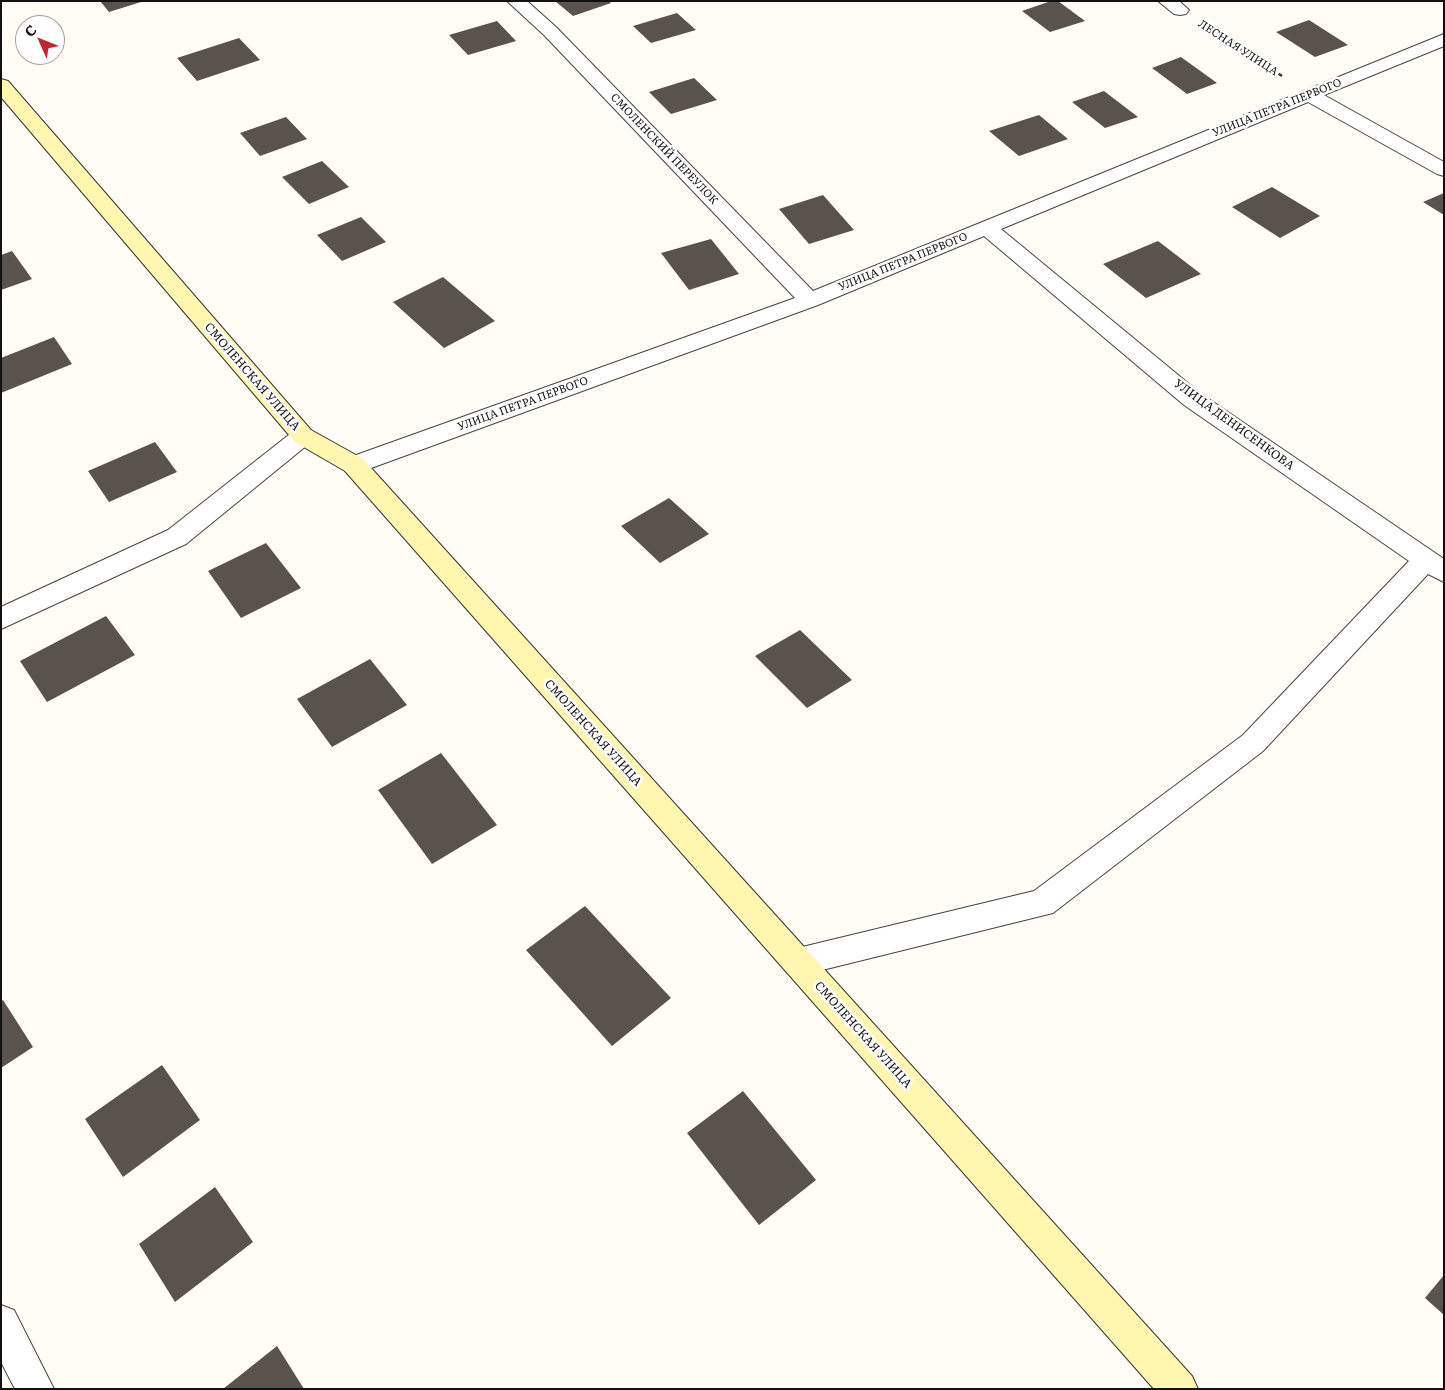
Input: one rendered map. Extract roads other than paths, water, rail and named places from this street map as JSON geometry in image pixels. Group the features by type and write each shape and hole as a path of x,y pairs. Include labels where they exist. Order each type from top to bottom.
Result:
{"street":[{"name":"СМОЛЕНСКИЙ ПЕРЕУЛОК","path":"516,1 550,31 810,300"},
{"name":"УЛИЦА ПЕТРА ПЕРВОГО","path":"354,465 810,300 1444,39"},
{"name":"СМОЛЕНСКАЯ УЛИЦА","path":"1,85 303,436 354,465 1180,1389"},
{"path":"1310,95 1444,170"},
{"name":"УЛИЦА ДЕНИСЕНКОВА","path":"987,228 1192,399 1435,566"},
{"path":"1,620 177,537 303,436"},
{"path":"798,962 1042,902 1253,743 1435,566"},
{"path":"1,1323 35,1389"}]}
